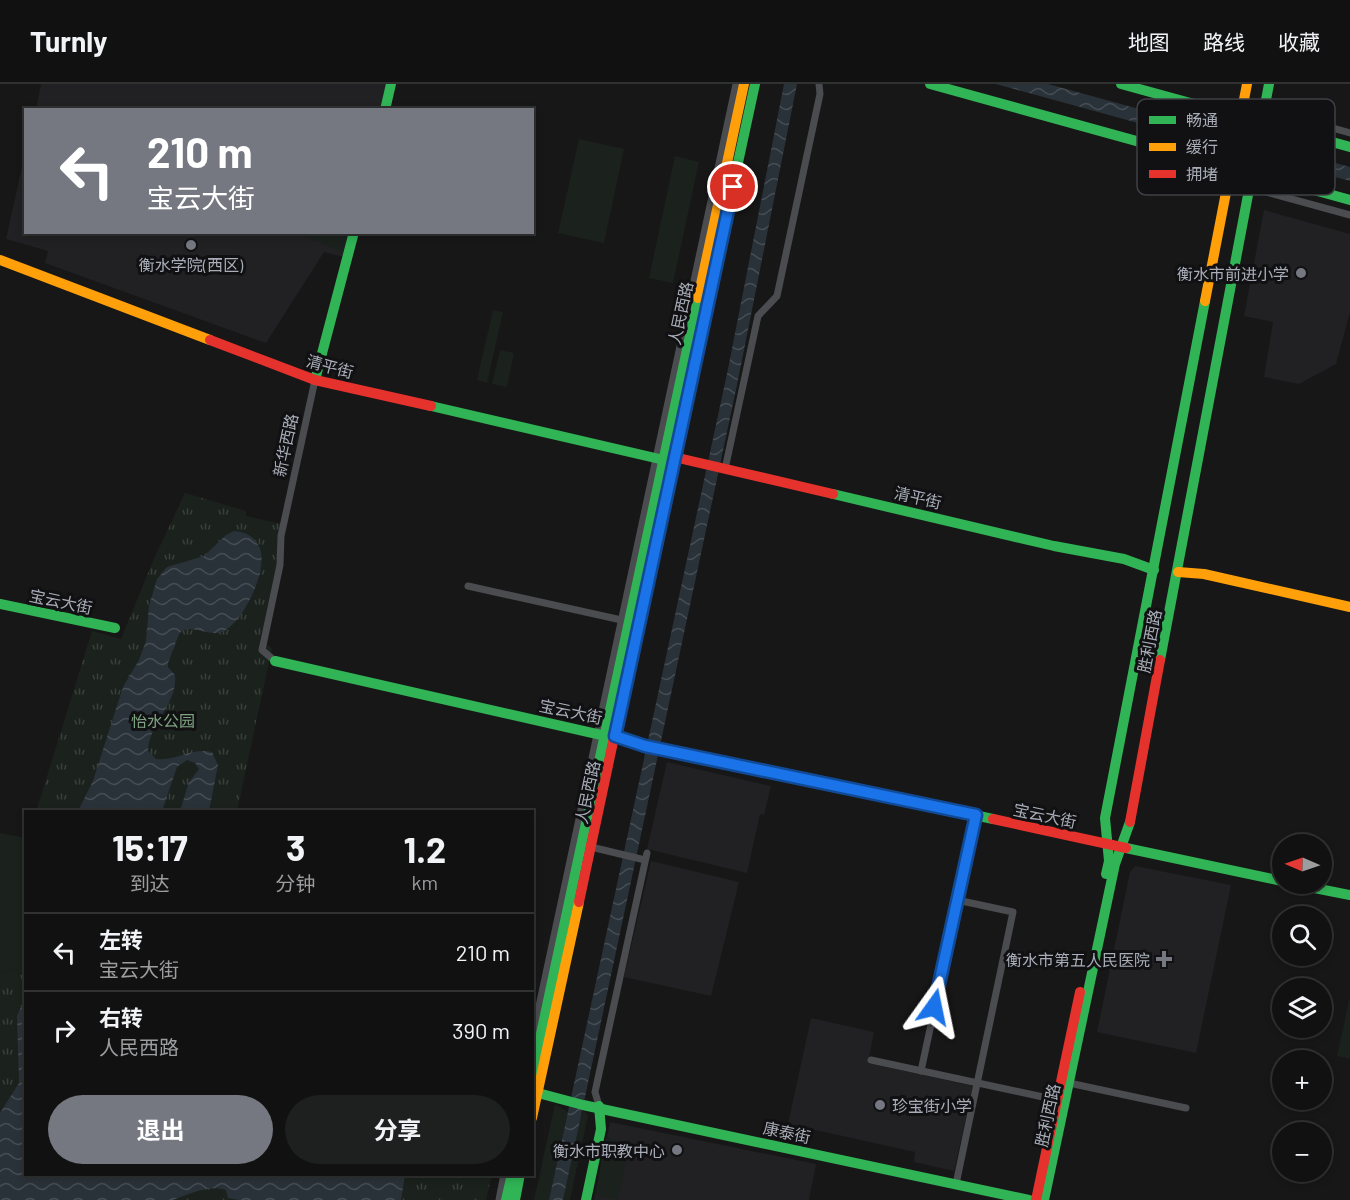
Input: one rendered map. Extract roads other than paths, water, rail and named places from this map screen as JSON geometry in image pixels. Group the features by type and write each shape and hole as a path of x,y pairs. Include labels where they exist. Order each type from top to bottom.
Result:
{"main road":[{"path":"386,108 392,84"},
{"name":"人民西路","path":"534,1067 744,84"},
{"name":"人民西路","path":"534,1110 591,847 606,734 626,621 755,84"},
{"path":"930,84 1137,138"},
{"path":"1121,84 1175,99"},
{"name":"胜利西路","path":"1244,99 1247,84"},
{"name":"胜利西路","path":"1266,99 1269,84"},
{"path":"1335,143 1350,147"},
{"name":"胜利西路","path":"1036,1200 1108,861 1105,818 1226,195"},
{"name":"胜利西路","path":"1044,1200 1115,864 1129,827 1247,195"},
{"path":"1335,195 1350,200"},
{"name":"新华西路","path":"315,380 353,234"},
{"name":"清平街","path":"0,260 315,380 665,459 702,463 1054,546 1124,559 1154,570"},
{"path":"1178,572 1204,574 1350,607"},
{"name":"宝云大街","path":"0,604 115,628"},
{"name":"宝云大街","path":"275,661 606,734 645,746 1272,879"},
{"path":"1332,891 1350,895"},
{"name":"康泰街","path":"538,1093 583,1105 599,1106 1029,1200"},
{"path":"586,1200 601,1129 602,1118 599,1106"},
{"path":"506,1200 512,1176"},
{"path":"515,1200 520,1176"}],"street":[{"path":"665,459 736,84"},
{"path":"723,469 758,316 777,296 820,94 819,84"},
{"path":"1335,129 1350,133"},
{"path":"1277,195 1350,215"},
{"name":"新华西路","path":"275,661 262,650 280,565 281,536 315,380"},
{"path":"468,586 626,621"},
{"path":"534,1031 606,734"},
{"path":"921,1071 976,815"},
{"path":"591,847 644,857 595,1092 599,1106"},
{"path":"956,1184 1013,912 957,900"},
{"path":"871,1060 1057,1100"},
{"path":"1069,1083 1186,1108"},
{"path":"499,1200 504,1176"}],"water":[{"path":"784,84 797,84 737,385 563,1200 549,1200 728,369"},
{"path":"996,84 1048,84 1137,108 1137,123"},
{"path":"1335,163 1350,167 1350,181 1335,177"},
{"path":"234,531 250,536 256,541 262,558 257,582 239,617 224,631 212,633 189,629 179,634 168,663 168,667 175,675 175,685 168,704 153,731 148,751 156,759 171,758 198,751 212,752 218,765 209,810 180,810 189,782 199,769 195,763 187,760 177,767 162,810 78,810 93,781 123,687 139,660 146,641 149,606 157,579 167,567 204,556 226,535"},
{"path":"24,1000 24,1176 405,1176 401,1200 239,1200 228,1198 226,1190 213,1188 199,1190 173,1200 0,1200 0,1113 19,1083 17,1016"}],"place":[{"name":"衡水学院(西区)","path":"191,245"},
{"name":"衡水市前进小学","path":"1301,273"},
{"name":"衡水市第五人民医院","path":"1164,959"},
{"name":"珍宝街小学","path":"880,1105"},
{"name":"衡水市职教中心","path":"677,1150"}],"park label":[{"name":"怡水公园","path":"163,720"}]}
